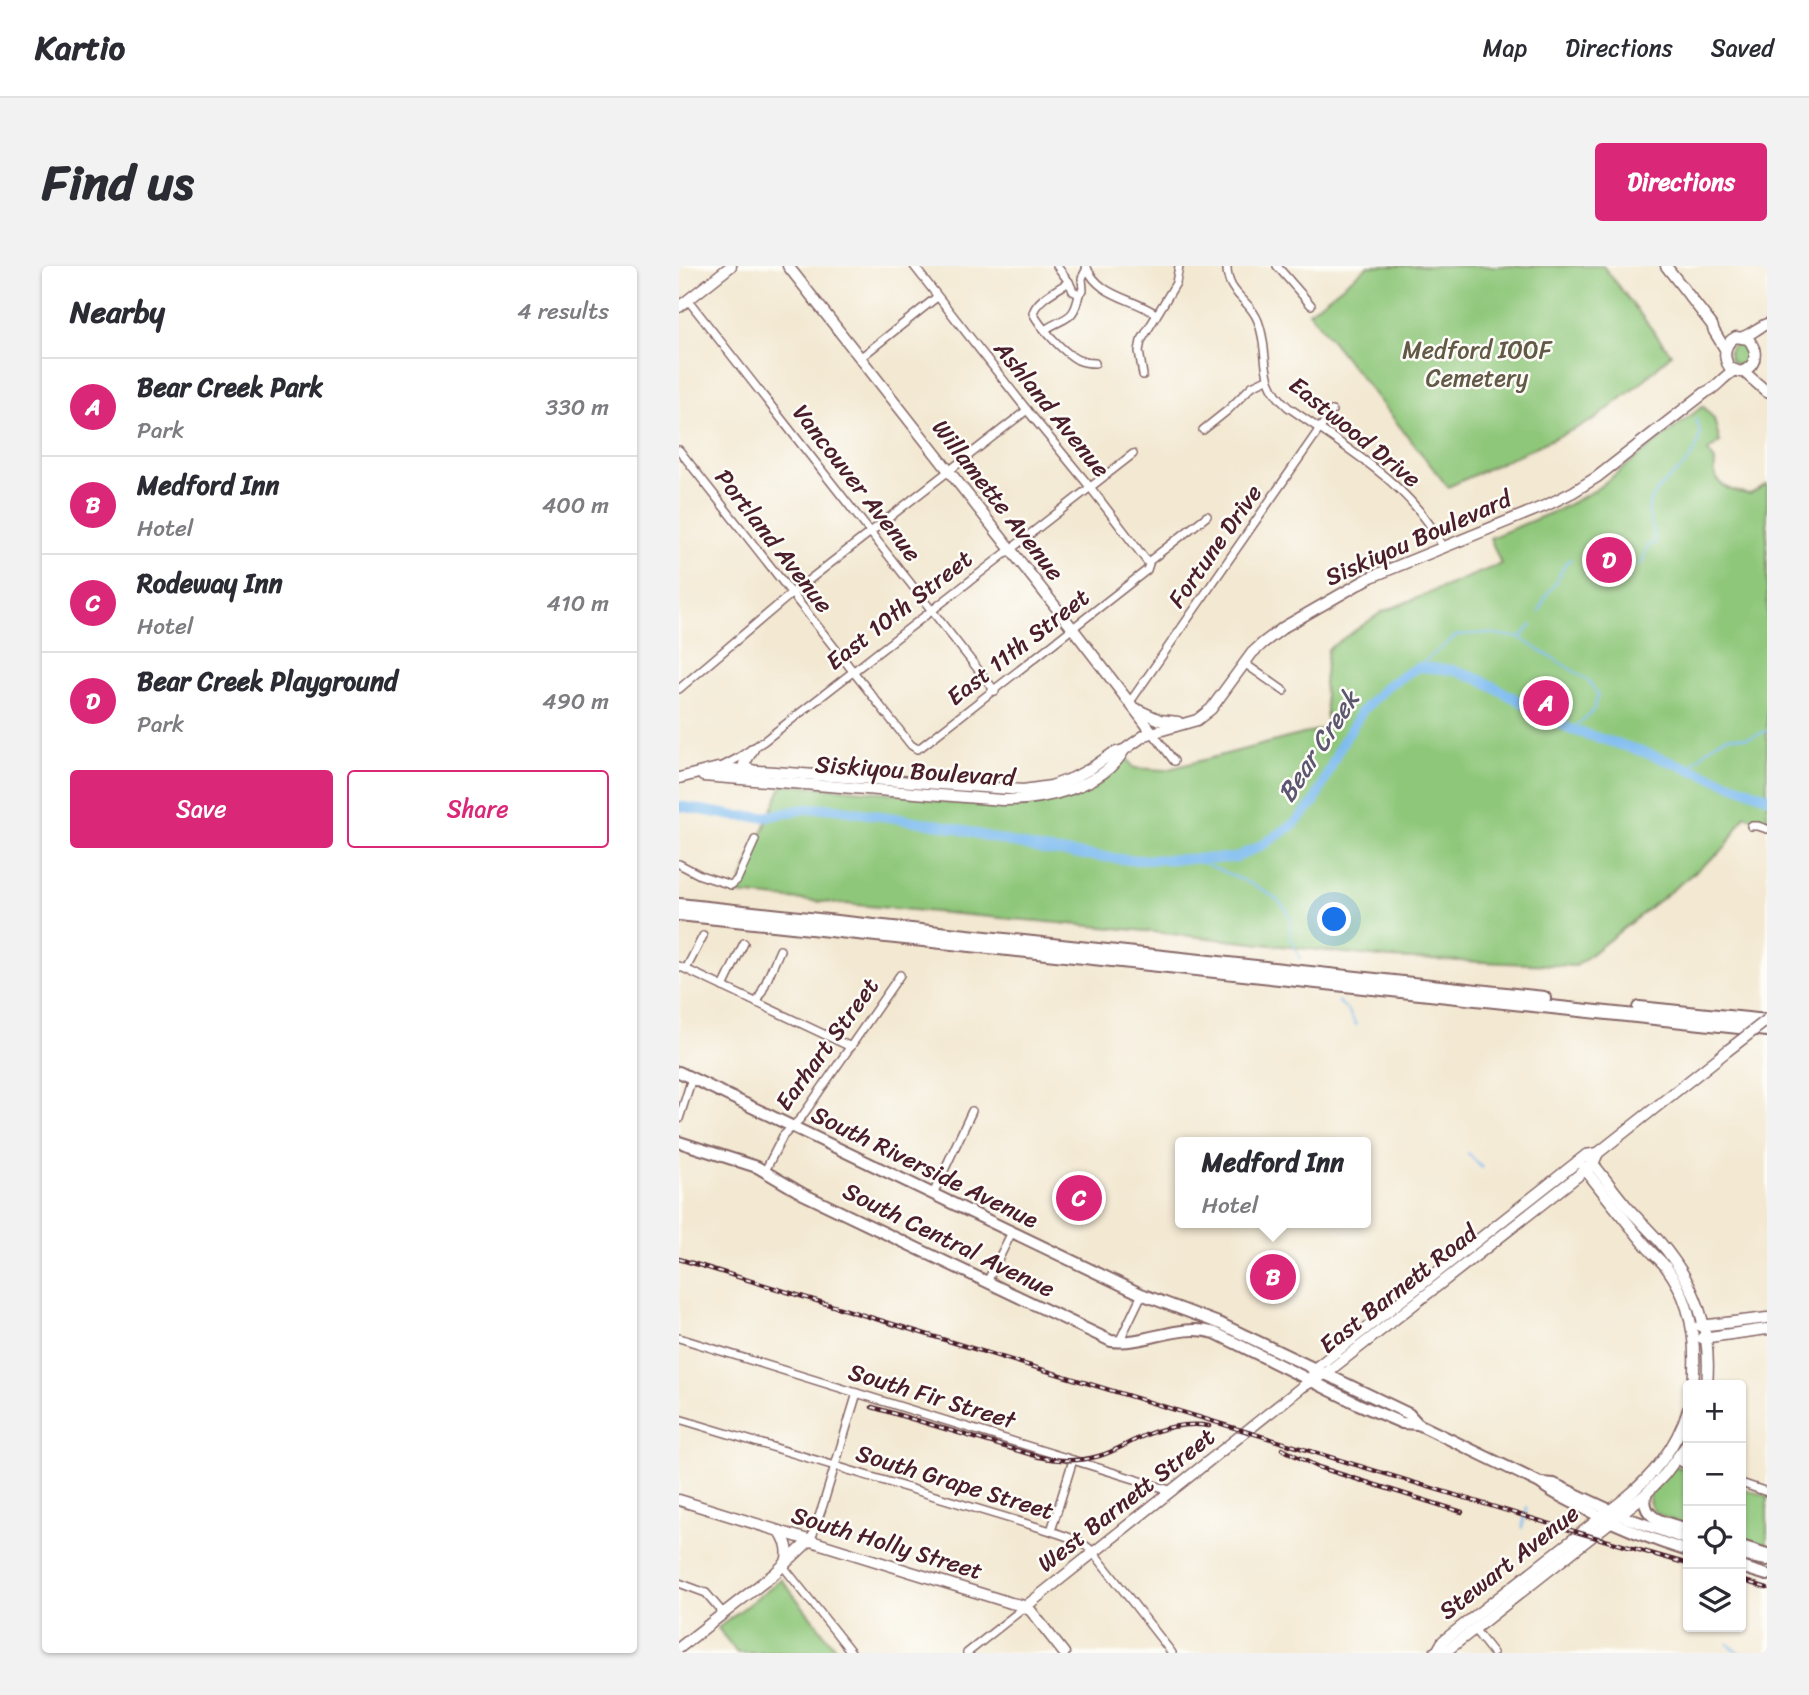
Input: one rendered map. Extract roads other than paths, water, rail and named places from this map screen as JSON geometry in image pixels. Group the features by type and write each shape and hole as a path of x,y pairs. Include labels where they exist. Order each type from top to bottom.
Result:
{"highway":[{"path":"679,905 1767,1020"},
{"path":"679,914 1767,1032"}],"main road":[{"name":"South Riverside Avenue","path":"679,1072 1142,1294 1221,1324 1317,1374 1358,1404 1402,1423 1418,1424"},
{"name":"South Central Avenue","path":"679,1142 765,1171 803,1194 1101,1337 1119,1342"},
{"path":"1119,1342 1178,1331 1187,1321 1183,1313 1173,1305"},
{"name":"South Riverside Avenue","path":"1178,1331 1207,1330 1393,1406 1409,1414 1418,1424 1540,1483 1554,1484 1610,1516"},
{"path":"1358,1404 1376,1405 1388,1411 1393,1406"},
{"path":"1646,1494 1645,1506 1653,1517 1683,1527"},
{"path":"1610,1516 1683,1538"},
{"path":"1610,1516 1659,1542 1683,1549"},
{"path":"1746,1548 1767,1554"},
{"path":"1746,1556 1767,1560"},
{"path":"1746,1569 1767,1575"}],"street":[{"path":"679,307 731,266"},
{"name":"Willamette Avenue","path":"788,266 1174,761"},
{"name":"Ashland Avenue","path":"914,266 1148,562"},
{"path":"1057,266 1073,291 1079,294"},
{"path":"1143,375 1139,351 1141,341 1176,284 1179,266"},
{"name":"Eastwood Drive","path":"1227,266 1230,284 1252,310 1260,325 1267,379 1273,392 1282,402 1392,482 1432,528 1443,547"},
{"path":"1277,266 1311,305"},
{"path":"1666,266 1712,325 1725,349 1726,362 1730,368 1739,371 1766,390"},
{"path":"1045,330 1071,316 1083,290 1082,278 1087,267"},
{"path":"1087,267 1105,290 1138,303 1156,314"},
{"path":"1069,282 1040,302 1033,313 1045,330 1074,357 1095,363"},
{"path":"860,358 937,297"},
{"name":"Vancouver Avenue","path":"688,300 995,691"},
{"path":"1725,349 1728,342 1753,333 1767,324"},
{"path":"1766,390 1754,362 1754,348 1767,324"},
{"path":"1712,325 1748,339 1754,348"},
{"name":"Siskiyou Boulevard","path":"718,768 1023,790 1051,786 1067,780 1152,732 1189,723 1203,716 1212,709 1244,663 1263,642 1343,593 1384,571 1547,505 1597,477 1706,392 1726,362"},
{"path":"1739,371 1748,369 1754,362"},
{"name":"Siskiyou Boulevard","path":"1706,392 1712,390 1726,376 1739,371"},
{"path":"1203,430 1252,386 1267,379"},
{"path":"679,689 791,594 1027,410"},
{"name":"Fortune Drive","path":"1132,705 1332,411"},
{"name":"Portland Avenue","path":"679,450 908,743 913,747 921,747"},
{"name":"East 10th Street","path":"684,777 718,768 753,749 1133,454"},
{"path":"1148,562 1207,516"},
{"name":"East 11th Street","path":"921,747 1139,577 1147,570 1148,562"},
{"path":"1244,663 1284,691"},
{"path":"1132,705 1160,720 1189,723"},
{"path":"752,771 744,764 753,749"},
{"name":"Siskiyou Boulevard","path":"684,777 718,776 1024,800 1056,794 1088,781 1118,760 1124,750"},
{"path":"1751,826 1767,829"},
{"path":"679,864 718,882 727,885 734,883 755,840"},
{"path":"703,936 683,968 851,1047"},
{"path":"723,987 744,943"},
{"path":"757,1003 780,950"},
{"name":"Earhart Street","path":"765,1171 783,1136 801,1118 900,975"},
{"name":"East Barnett Road","path":"1317,1374 1414,1290 1598,1153 1767,1020"},
{"path":"679,1119 692,1078"},
{"path":"933,1194 972,1111"},
{"path":"1586,1162 1675,1261 1693,1293 1706,1337 1707,1380"},
{"path":"1586,1162 1646,1247 1669,1271 1685,1301 1694,1339 1693,1380"},
{"name":"East Barnett Road","path":"1317,1374 1389,1323 1586,1162"},
{"path":"988,1282 1012,1232"},
{"path":"1389,1323 1388,1317 1409,1301 1414,1290"},
{"path":"1119,1342 1142,1294"},
{"path":"1692,1327 1767,1318"},
{"path":"1694,1339 1767,1329"},
{"name":"South Fir Street","path":"679,1338 1173,1490"},
{"name":"West Barnett Street","path":"967,1653 1317,1374"},
{"path":"679,1648 809,1541 857,1393"},
{"name":"South Grape Street","path":"679,1419 1051,1531 1087,1545 1172,1653"},
{"path":"1610,1516 1658,1466 1674,1444 1683,1422"},
{"path":"1610,1516 1646,1494 1683,1451"},
{"path":"1051,1531 1073,1460"},
{"path":"1677,1460 1683,1463"},
{"path":"1746,1485 1767,1492"},
{"name":"South Holly Street","path":"679,1500 1025,1606"},
{"name":"Stewart Avenue","path":"1436,1652 1443,1641 1513,1586 1610,1516"},
{"name":"Stewart Avenue","path":"1436,1652 1449,1649 1610,1516"},
{"path":"780,1531 787,1545 788,1556 784,1564"},
{"path":"784,1564 852,1653"},
{"path":"679,1583 706,1592 723,1613"},
{"path":"1493,1653 1473,1625 1502,1601 1513,1586"},
{"path":"1025,1606 1064,1653"}],"waterway":[{"path":"1639,565 1648,545 1655,543 1649,504 1658,490 1685,465 1694,452 1700,434 1695,418"},
{"path":"1539,612 1564,565 1571,559"},
{"path":"1418,667 1457,635 1489,633 1520,638 1532,625"},
{"path":"1520,638 1588,680 1598,695 1593,711 1572,730"},
{"name":"Bear Creek","path":"679,806 735,816 764,817 805,809 829,808 941,825 1043,850 1130,860 1235,858 1264,844 1294,824 1315,801 1340,747 1362,711 1388,685 1418,667 1454,670 1483,681 1572,730 1638,750 1767,797"},
{"path":"1688,768 1716,742 1730,736 1748,738 1767,731"},
{"path":"1194,858 1248,882 1275,898 1290,917 1291,936 1300,959"},
{"path":"1338,1001 1349,1012 1356,1025"},
{"path":"1468,1153 1482,1168"},
{"path":"1522,1528 1527,1507"},
{"path":"1727,1643 1740,1653"}],"railway":[{"path":"679,1259 1683,1563"},
{"path":"872,1407 1039,1457 1061,1460 1099,1456 1164,1429 1182,1425 1209,1426"},
{"path":"1282,1449 1318,1467 1462,1512"},
{"path":"1746,1582 1767,1588"}],"place":[{"name":"Bear Creek Playground","path":"1609,560"},
{"name":"Bear Creek Park","path":"1546,703"},
{"name":"Rodeway Inn","path":"1079,1198"},
{"name":"Medford Inn","path":"1273,1277"}],"park label":[{"name":"Medford IOOF Cemetery","path":"1477,364"}]}
